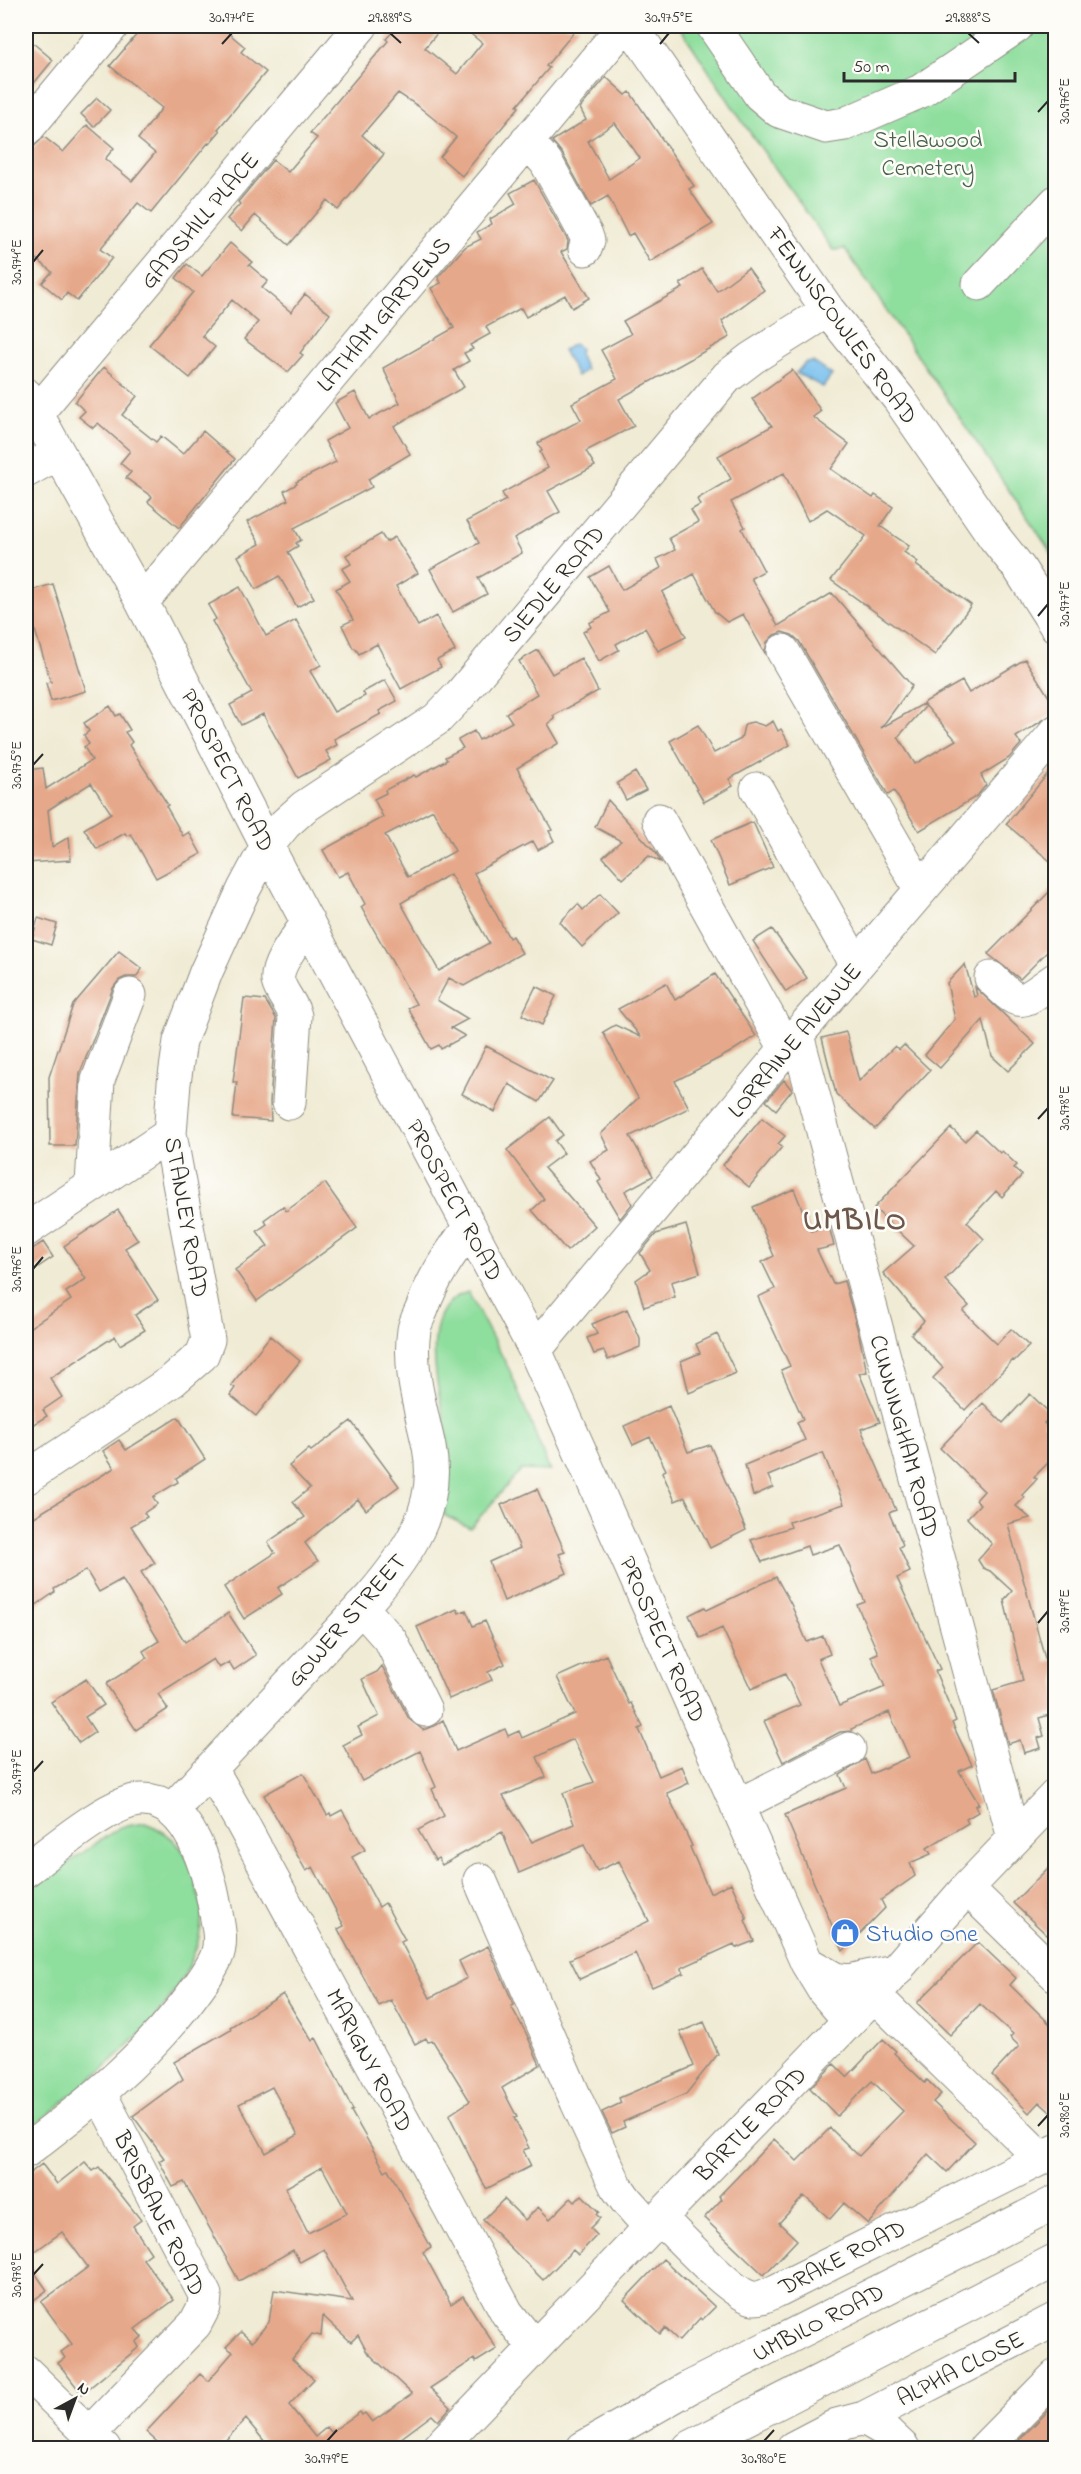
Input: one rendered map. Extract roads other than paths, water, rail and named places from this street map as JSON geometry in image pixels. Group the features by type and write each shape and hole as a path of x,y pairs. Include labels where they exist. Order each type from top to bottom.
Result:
{"street":[{"path":"26,130 112,26"},
{"name":"GADSHILL PLACE","path":"31,405 361,26"},
{"name":"LATHAM GARDENS","path":"142,602 624,26"},
{"name":"FENNISCOWLES ROAD","path":"631,26 828,310 899,399 995,538 1019,568 1056,626"},
{"path":"713,26 760,95 779,111 826,127 845,124 921,91 1017,26"},
{"path":"527,141 546,162 576,215 588,242 585,249"},
{"path":"979,284 1056,202"},
{"name":"SIEDLE ROAD","path":"267,846 285,824 304,807 437,718 460,695 727,377 752,358 828,310"},
{"name":"PROSPECT ROAD","path":"31,405 142,602 267,846 535,1350 807,1963 824,1991 849,2020"},
{"path":"26,471 58,453"},
{"path":"783,651 921,890"},
{"name":"LORRAINE AVENUE","path":"535,1350 856,965 1056,732"},
{"path":"757,789 856,965"},
{"name":"CUNNINGHAM ROAD","path":"659,820 792,1042 1014,1838"},
{"name":"STANLEY ROAD","path":"26,1478 145,1400 190,1367 202,1355 208,1340 170,1134 174,1083 180,1041 206,972 244,888 267,846"},
{"path":"289,1103 295,1016 278,981 283,960 308,922"},
{"path":"991,978 1013,1000 1019,1001 1056,979"},
{"path":"92,1185 98,1080 130,995"},
{"path":"26,1230 170,1134"},
{"name":"GOWER STREET","path":"172,1810 361,1607 400,1561 420,1529 425,1516 432,1474 429,1449 418,1404 414,1364 414,1329 431,1283 470,1227"},
{"path":"361,1607 391,1641 425,1710"},
{"path":"737,1806 849,1749"},
{"name":"MARIGNY ROAD","path":"211,1769 248,1833 507,2313 522,2333 537,2345"},
{"name":"BARTLE ROAD","path":"438,2448 874,1995 967,1888 1056,1795"},
{"path":"26,1870 119,1805 141,1800 172,1810 189,1832 207,1871 219,1935 218,1954 203,1981 156,2040 100,2094 26,2151"},
{"path":"480,1880 616,2186 626,2200 656,2223"},
{"path":"967,1888 1056,1976"},
{"path":"807,1963 835,1978 849,1981 897,1970"},
{"path":"874,1995 1048,2155"},
{"name":"BRISBANE ROAD","path":"97,2441 195,2324 204,2307 205,2295 100,2094"},
{"name":"DRAKE ROAD","path":"656,2223 731,2286 747,2296 758,2298 1048,2155"},
{"name":"UMBILO ROAD","path":"583,2448 690,2387 1056,2202"},
{"path":"689,2448 1056,2260"},
{"name":"ALPHA CLOSE","path":"793,2448 837,2425 864,2418 1056,2319"},
{"path":"26,2372 97,2441"},
{"path":"985,2448 1056,2376"},
{"path":"958,2448 996,2407"},
{"path":"864,2418 883,2429 903,2448"}],"water":[{"path":"574,344 580,348 579,354 586,370 577,376 563,350"},
{"path":"813,362 832,375 823,387 796,373 805,363"}],"place":[{"name":"Studio One","path":"845,1933"}],"district":[{"name":"UMBILO","path":"855,1219"}],"park label":[{"name":"Stellawood Cemetery","path":"928,153"}]}
